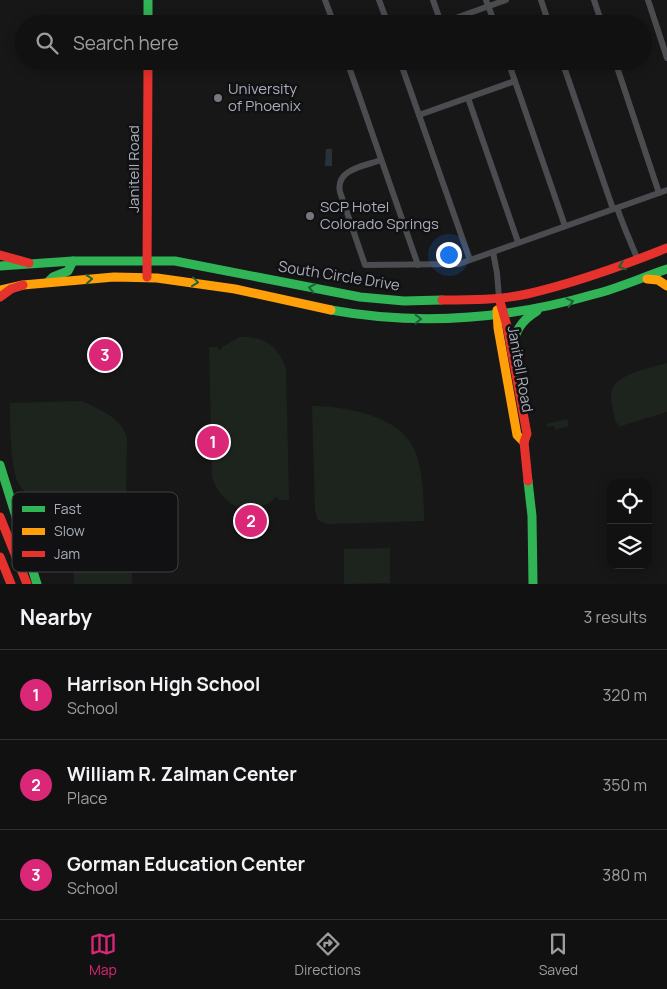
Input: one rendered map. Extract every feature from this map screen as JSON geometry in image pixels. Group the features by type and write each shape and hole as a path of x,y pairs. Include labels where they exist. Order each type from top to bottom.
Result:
{"main road":[{"path":"148,0 148,15"},
{"name":"Janitell Road","path":"147,277 148,70"},
{"name":"South Circle Drive","path":"0,266 73,261 147,260 190,263 360,297 426,301 499,298 541,291 638,260 667,248"},
{"path":"0,254 29,264"},
{"path":"46,283 53,277 68,271 73,261"},
{"name":"South Circle Drive","path":"0,290 23,285 114,277 147,277 235,289 369,316 436,319 500,314 542,308 572,301 667,269"},
{"path":"643,278 658,280 667,286"},
{"path":"0,297 11,289 23,285"},
{"name":"Janitell Road","path":"499,298 517,435 524,442"},
{"path":"512,352 519,324 542,308"},
{"name":"Janitell Road","path":"500,314 512,352 527,434 524,442 532,516 533,584"},
{"path":"0,465 12,504"},
{"path":"0,517 12,547"},
{"path":"0,557 11,584"},
{"path":"22,572 27,584"},
{"path":"33,572 37,584"}],"street":[{"path":"325,0 331,15"},
{"path":"379,0 385,15"},
{"path":"433,0 438,15"},
{"path":"459,15 488,3 506,0"},
{"path":"541,0 546,15"},
{"path":"594,0 599,15"},
{"path":"648,0 667,58"},
{"path":"488,3 492,15"},
{"path":"350,70 418,265"},
{"path":"403,70 470,260"},
{"path":"511,70 565,226"},
{"path":"565,70 615,208 638,260"},
{"path":"617,70 659,193"},
{"path":"419,115 515,81"},
{"path":"468,98 518,242"},
{"path":"381,160 350,170 339,182 340,192 365,265 453,265 667,190"},
{"name":"Janitell Road","path":"492,252 497,272 499,298"}],"shaded area":[{"path":"326,149 332,149 332,166 325,166"},
{"path":"240,337 249,337 269,344 279,353 286,368 289,500 278,500 277,496 268,504 249,509 239,507 223,497 212,477 209,347 218,347 219,351 222,347"},
{"path":"667,363 667,412 648,418 648,416 647,418 618,427 619,424 616,423 611,395 613,388 618,382 633,373"},
{"path":"82,401 115,419 127,438 126,492 25,492 19,484 14,468 11,445 10,403"},
{"path":"312,406 339,408 369,415 384,420 407,437 417,457 421,475 424,521 327,524 318,520 315,511"},
{"path":"567,419 569,426 555,430 554,426 548,427 546,424"},
{"path":"390,548 390,583 344,584 344,549"},
{"path":"74,572 132,572 132,584 74,584"}],"traffic: fast":[{"path":"148,0 148,15"},
{"path":"0,266 73,261 175,261 360,297 404,301 442,300"},
{"path":"49,281 53,277 68,271 73,261"},
{"path":"331,310 397,318 431,319 497,314 563,303 613,289 667,269"},
{"path":"512,352 516,333 522,323 537,311"},
{"path":"0,465 12,504"},
{"path":"528,481 532,516 533,584"},
{"path":"33,572 37,584"}],"traffic: slow":[{"path":"0,290 23,285 114,277 157,278 235,289 331,310"},
{"path":"647,279 658,280 667,286"},
{"path":"497,310 498,328 517,435 524,442"}],"traffic: jam":[{"path":"147,277 148,70"},
{"path":"442,300 496,299 527,294 598,274 667,248"},
{"path":"0,255 29,263"},
{"path":"0,297 11,289 23,285"},
{"path":"499,298 507,326 527,434 524,442 528,481"},
{"path":"0,517 12,547"},
{"path":"0,557 11,584"},
{"path":"22,572 27,584"}],"place":[{"name":"University of Phoenix","path":"218,98"},
{"name":"SCP Hotel Colorado Springs","path":"310,216"},
{"name":"Gorman Education Center","path":"105,355"},
{"name":"Harrison High School","path":"213,442"},
{"name":"William R. Zalman Center","path":"251,521"}]}
